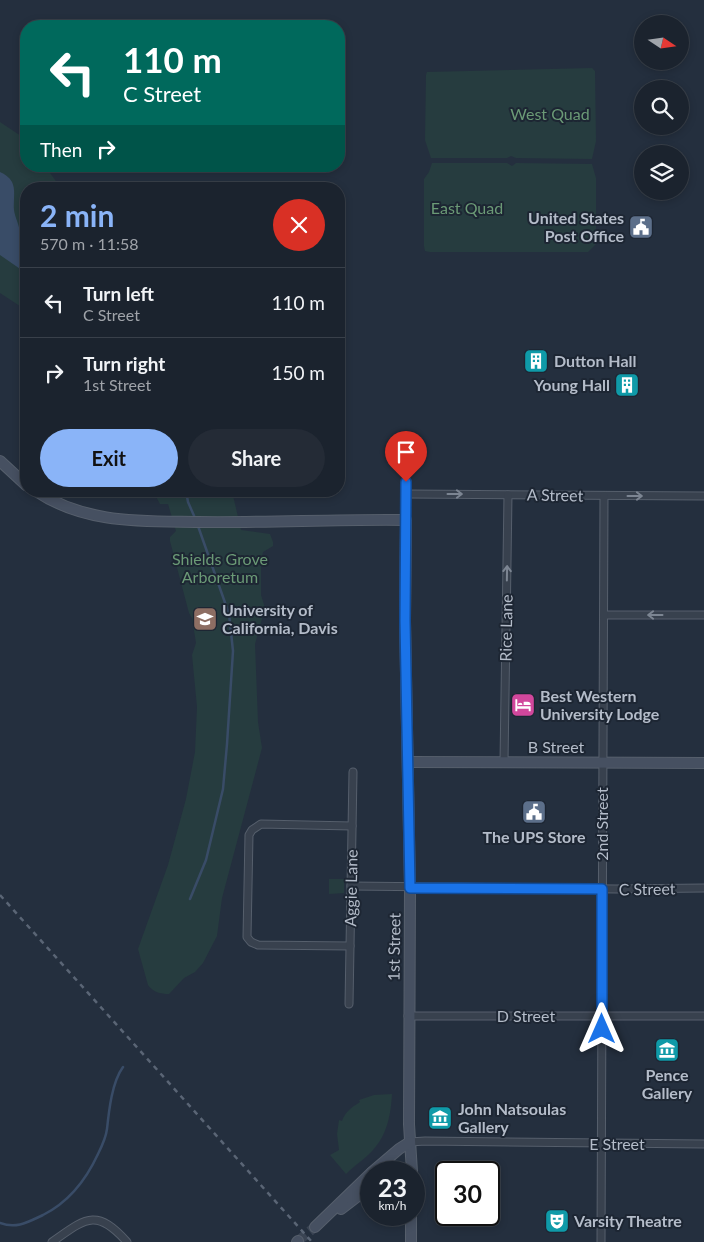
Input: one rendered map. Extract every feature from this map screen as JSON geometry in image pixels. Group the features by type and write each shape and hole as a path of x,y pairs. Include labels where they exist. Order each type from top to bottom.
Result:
{"street":[{"path":"0,461 20,479"},
{"name":"1st Street","path":"406,482 405,621 410,888 408,1016 411,1161"},
{"name":"A Street","path":"407,494 704,496"},
{"name":"Rice Lane","path":"504,762 508,494"},
{"name":"2nd Street","path":"602,1242 604,496"},
{"path":"46,497 88,515 126,520 276,523 406,520"},
{"path":"604,615 704,615"},
{"name":"B Street","path":"408,762 704,763"},
{"name":"Aggie Lane","path":"349,1004 353,772"},
{"path":"350,946 258,945 251,942 247,937 247,920 249,835 252,830 261,824 352,826"},
{"name":"C Street","path":"351,886 410,888 704,888"},
{"name":"D Street","path":"408,1016 704,1016"},
{"path":"385,1161 410,1142"},
{"name":"E Street","path":"410,1142 704,1144"},
{"path":"315,1226 360,1184"},
{"path":"330,1213 344,1208 360,1195"},
{"path":"52,1242 79,1223 94,1220 112,1226 127,1242"},
{"path":"411,1242 412,1226"}],"green space":[{"name":"West Quad","path":"592,68 595,71 596,141 592,159 516,158 511,156 507,158 431,158 425,140 427,72"},
{"path":"0,122 20,135 20,172 49,172 57,182 20,182 20,306 0,293"},
{"name":"East Quad","path":"432,163 507,163 512,166 516,163 592,164 596,178 596,244 588,252 425,251 424,179"},
{"name":"Shields Grove Arboretum","path":"156,497 233,497 241,530 270,534 273,542 273,546 263,552 261,561 261,595 265,608 255,644 258,722 262,748 222,898 217,936 203,963 195,972 184,978 169,994 157,992 148,985 138,949 168,865 186,799 195,752 197,707 192,655 196,643 192,618 189,613 170,541 170,537 176,531 168,504 160,504"},
{"path":"329,879 344,879 344,893 329,894"},
{"path":"392,1094 391,1109 385,1131 378,1144 370,1153 346,1174 330,1155 339,1150 337,1134 339,1120 342,1121 349,1110 360,1102 359,1100 374,1095"}],"water":[{"path":"0,172 8,177 13,185 14,210 20,230 20,269 0,255"}],"waterway":[{"path":"187,497 195,518"},
{"path":"190,899 206,860 223,789 233,651 229,614 198,526"},
{"path":"0,1223 17,1225 43,1215 61,1204 76,1189 93,1164 105,1138 116,1080 123,1067"}],"tunnel":[{"path":"298,1241 315,1227"}],"railway":[{"path":"0,895 312,1242"}],"place":[{"name":"United States Post Office","path":"641,227"},
{"name":"Dutton Hall","path":"536,361"},
{"name":"Young Hall","path":"627,385"},
{"name":"University of California, Davis","path":"205,619"},
{"name":"Best Western University Lodge","path":"523,705"},
{"name":"The UPS Store","path":"534,812"},
{"name":"Pence Gallery","path":"667,1050"},
{"name":"John Natsoulas Gallery","path":"440,1118"},
{"name":"Varsity Theatre","path":"557,1221"}],"route":[{"path":"406,482 405,621 410,888 602,889 602,1029"}]}
